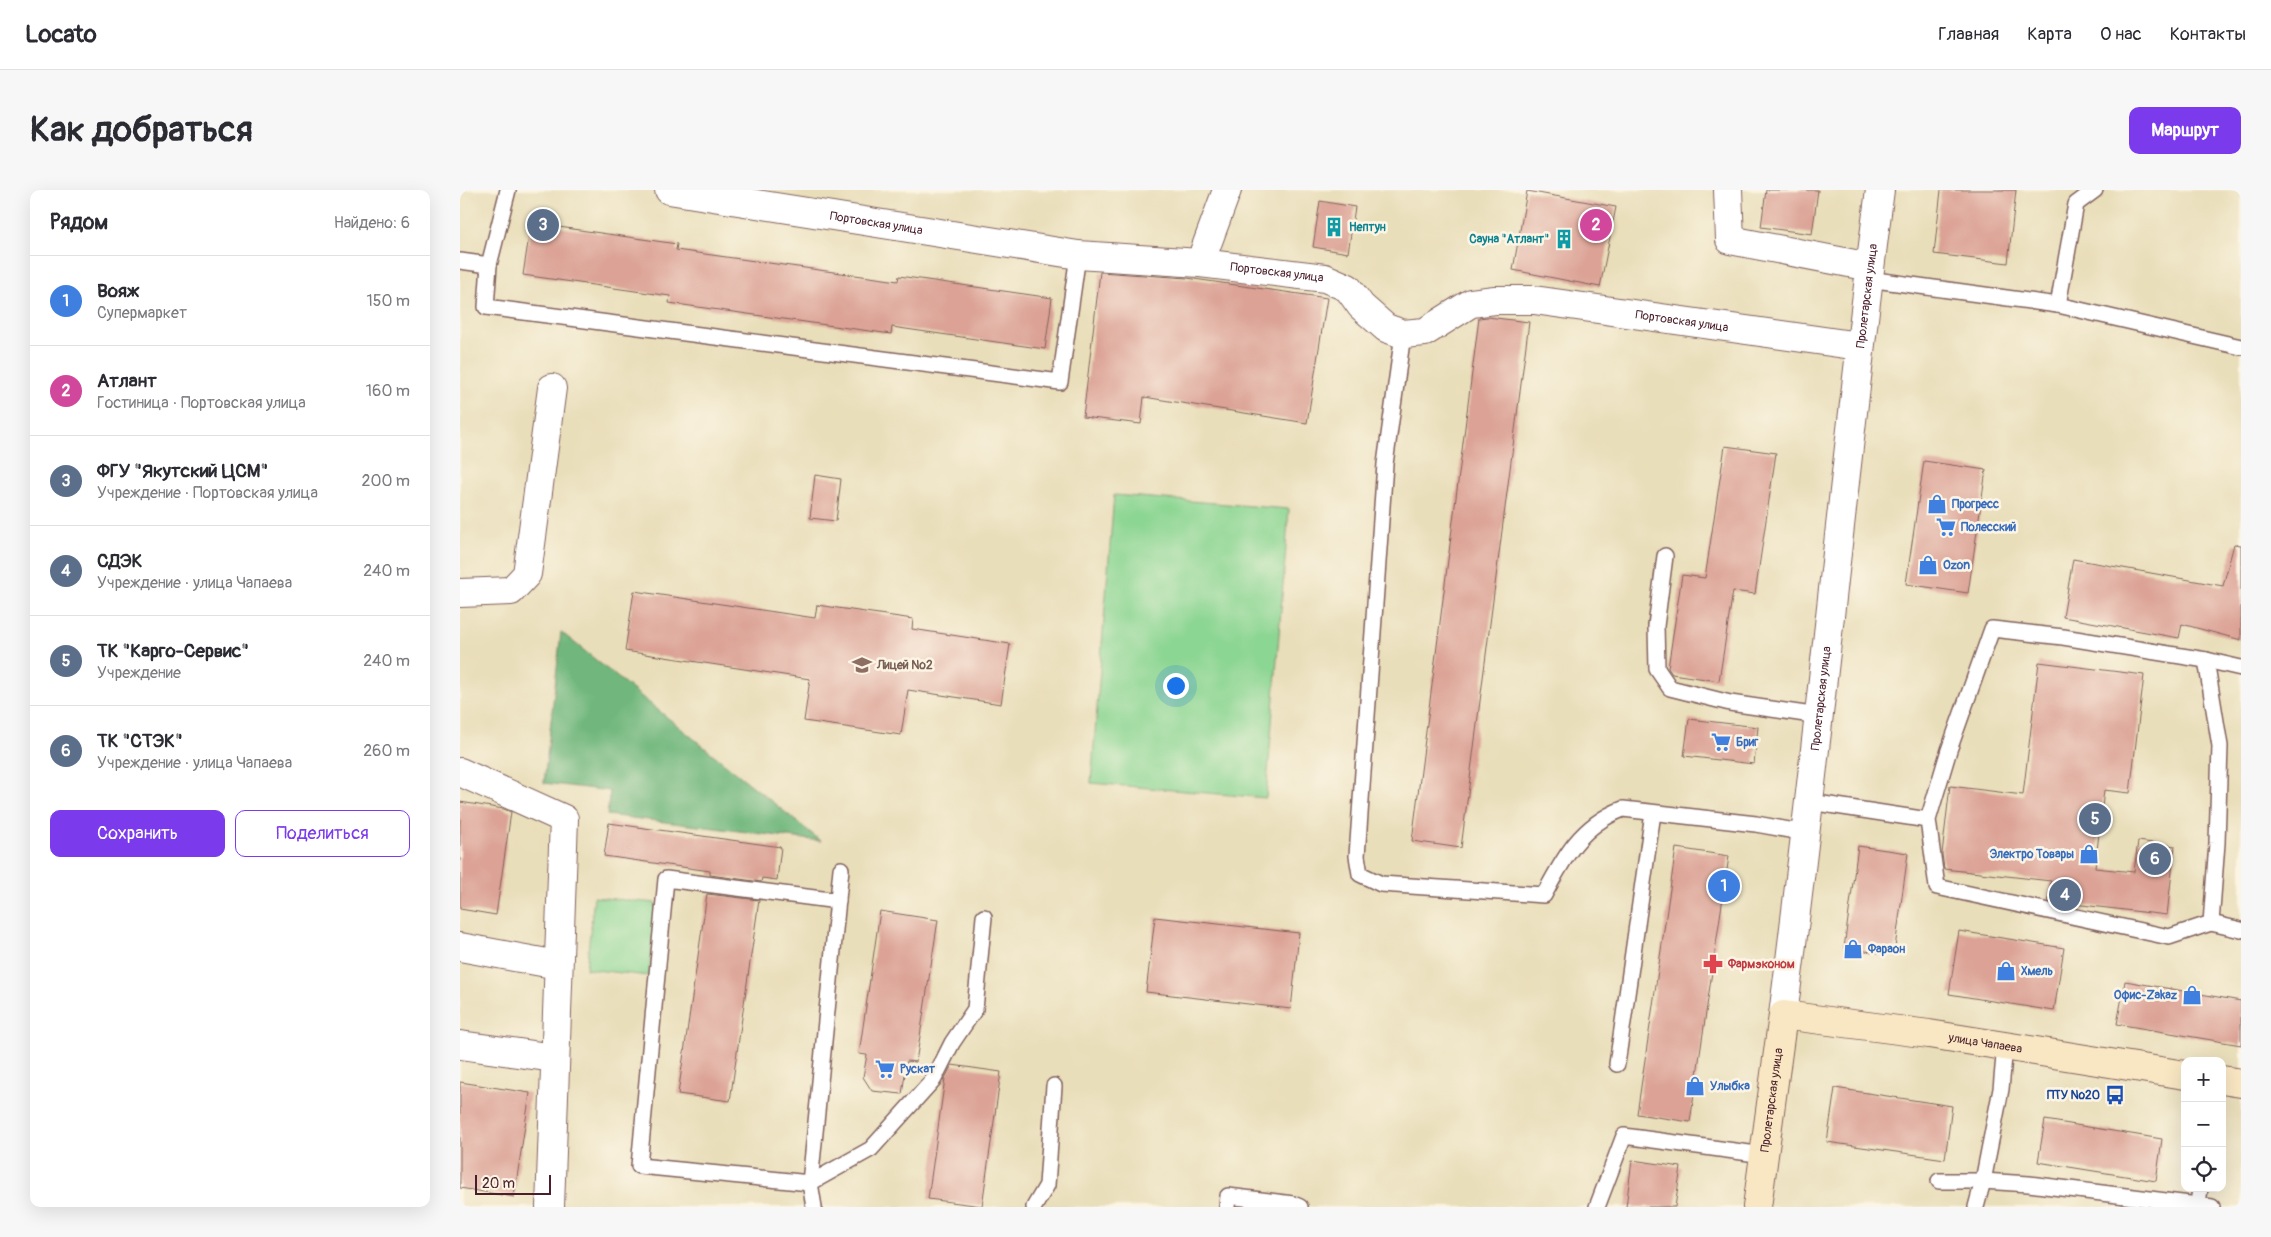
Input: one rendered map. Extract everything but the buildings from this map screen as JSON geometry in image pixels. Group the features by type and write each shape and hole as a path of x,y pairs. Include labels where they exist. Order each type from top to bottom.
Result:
{"main road":[{"name":"улица Чапаева","path":"1783,1015 2005,1046 2181,1073"},
{"name":"Пролетарская улица","path":"1757,1207 1783,1015"},
{"path":"2226,1081 2241,1084"}],"street":[{"name":"Портовская улица","path":"669,190 1078,255 1200,263 1325,278 1348,288 1361,306 1386,328 1403,334 1425,332 1471,303 1496,300 1534,300 1859,346"},
{"path":"1200,263 1228,190"},
{"path":"1728,190 1730,240 1869,273"},
{"name":"Пролетарская улица","path":"1783,1015 1810,802 1859,346 1880,190"},
{"path":"460,593 511,591 527,574 552,388"},
{"path":"460,772 564,820 550,1207"},
{"path":"460,947 558,964"},
{"path":"460,1045 555,1058"}],"lane":[{"path":"508,190 489,265 486,307 1060,382 1078,255"},
{"path":"2058,305 2076,204 2095,190"},
{"path":"460,261 489,265"},
{"path":"1869,273 2058,305 2241,347"},
{"path":"1403,334 1385,464 1357,856 1360,874 1382,884 1544,895 1556,872 1579,838 1604,816 1623,809 1756,824 1806,833"},
{"path":"1665,556 1656,626 1657,669 1670,688 1730,703 1819,716"},
{"path":"2241,668 2206,660 2063,637 1992,629 1948,750 1928,820 1937,887 2170,937 2211,923 2241,930"},
{"path":"2206,660 2220,746 2217,843 2211,923"},
{"path":"1810,802 1928,820"},
{"path":"1617,1064 1653,813"},
{"path":"814,1207 810,1183 841,869"},
{"path":"838,901 666,879 639,1166 810,1183 870,1149 934,1080 952,1043 975,1009 984,917"},
{"path":"1976,1207 2001,1089 2005,1046"},
{"path":"1034,1207 1047,1185 1054,1086"},
{"path":"1597,1207 1624,1136 1764,1155"},
{"path":"1938,1181 1983,1181 2205,1206 2201,1192"},
{"path":"1227,1207 1228,1196 1293,1204 1300,1207"}],"green space":[{"path":"1114,495 1289,509 1266,798 1091,783"},
{"path":"561,632 821,841 607,815 610,791 544,783"},
{"path":"594,897 656,903 649,976 586,969"}],"place":[{"name":"ФГУ \"Якутский ЦСМ\"","path":"543,225"},
{"name":"Атлант","path":"1596,225"},
{"name":"Нептун","path":"1334,227"},
{"name":"Сауна \"Атлант\"","path":"1564,239"},
{"name":"Прогресс","path":"1937,504"},
{"name":"Полесский","path":"1946,527"},
{"name":"Ozon","path":"1928,565"},
{"name":"Лицей №2","path":"862,665"},
{"name":"Бриг","path":"1721,742"},
{"name":"ТК \"Карго-Сервис\"","path":"2095,819"},
{"name":"Электро Товары","path":"2089,854"},
{"name":"ТК \"СТЭК\"","path":"2155,859"},
{"name":"Вояж","path":"1724,886"},
{"name":"СДЭК","path":"2065,895"},
{"name":"Фараон","path":"1853,949"},
{"name":"Фармэконом","path":"1713,964"},
{"name":"Хмель","path":"2006,971"},
{"name":"Офис-Zakaz","path":"2192,995"},
{"name":"Рускат","path":"885,1069"},
{"name":"Улыбка","path":"1695,1086"},
{"name":"ПТУ №20","path":"2115,1095"}]}
